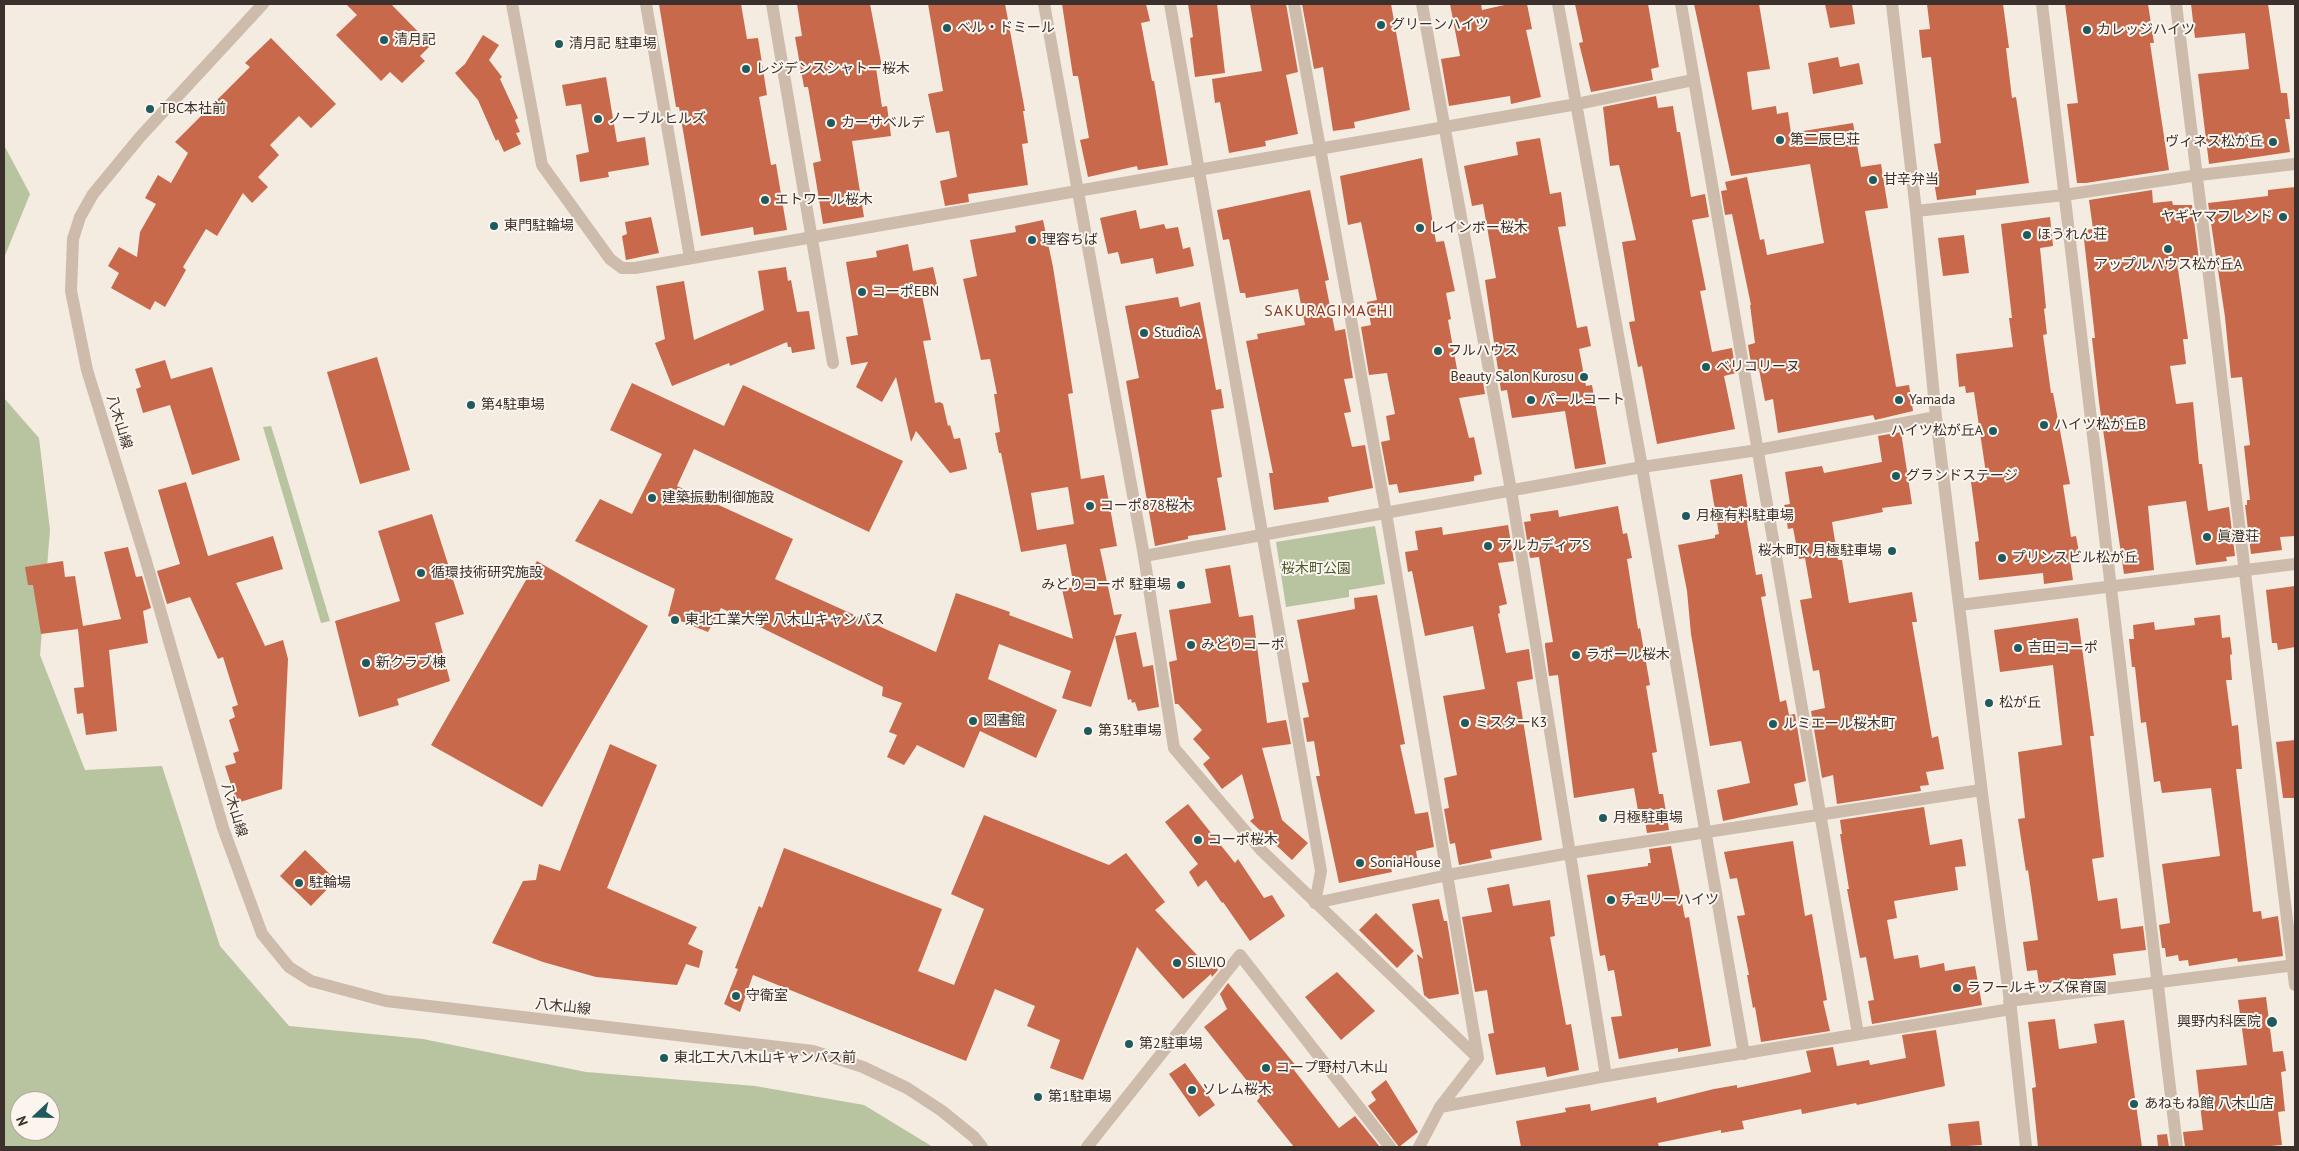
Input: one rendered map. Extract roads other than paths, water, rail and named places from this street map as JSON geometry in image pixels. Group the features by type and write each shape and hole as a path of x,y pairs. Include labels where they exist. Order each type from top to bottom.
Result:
{"street":[{"name":"八木山線","path":"263,4 140,137 93,194 80,217 73,239 71,291 87,370 146,561 223,828 262,934 289,967 311,981 386,1001 813,1050 862,1067 907,1088 942,1111 974,1137 982,1147"},
{"path":"512,4 542,165 610,259 622,268 635,268 1577,104 1693,80"},
{"path":"646,4 690,258"},
{"path":"772,4 833,363"},
{"path":"1044,4 1144,556 1174,748 1262,852 1478,1058"},
{"path":"1170,4 1201,170 1321,870 1315,903"},
{"path":"1294,4 1386,513 1478,1058 1440,1107 1419,1147"},
{"path":"1422,4 1512,490 1606,1076"},
{"path":"1558,4 1642,466 1704,833 1744,1054"},
{"path":"1680,4 1858,1034"},
{"path":"1892,4 1916,211 1936,417 2026,1147"},
{"path":"2042,4 2159,981 2177,1147"},
{"path":"2176,4 2295,985"},
{"path":"1916,211 2064,195 2198,175 2295,164"},
{"path":"1144,556 1642,466 1758,450 1936,417"},
{"path":"1958,604 2295,564"},
{"path":"1315,903 1448,875 1570,853 1981,790"},
{"path":"1086,1147 1240,956 1390,1147"},
{"path":"1440,1107 1606,1076 1858,1034 2010,1005 2159,981 2294,965"}],"place":[{"name":"グリーンハイツ","path":"1381,25"},
{"name":"ベル・ドミール","path":"947,28"},
{"name":"カレッジハイツ","path":"2087,30"},
{"name":"清月記","path":"384,40"},
{"name":"清月記 駐車場","path":"559,44"},
{"name":"レジデンスシャトー桜木","path":"746,69"},
{"name":"TBC本社前","path":"150,109"},
{"name":"ノーブルヒルズ","path":"598,119"},
{"name":"カーサベルデ","path":"831,123"},
{"name":"第二辰巳荘","path":"1780,140"},
{"name":"ヴィネス松が丘","path":"2273,142"},
{"name":"甘辛弁当","path":"1873,180"},
{"name":"エトワール桜木","path":"765,200"},
{"name":"ヤギヤマフレンド","path":"2283,217"},
{"name":"東門駐輪場","path":"494,226"},
{"name":"レインボー桜木","path":"1420,228"},
{"name":"ほうれん荘","path":"2027,235"},
{"name":"理容ちば","path":"1032,240"},
{"name":"アップルハウス松が丘A","path":"2168,249"},
{"name":"コーポEBN","path":"862,292"},
{"name":"StudioA","path":"1144,333"},
{"name":"フルハウス","path":"1438,351"},
{"name":"ベリコリーヌ","path":"1706,367"},
{"name":"Beauty Salon Kurosu","path":"1584,377"},
{"name":"パールコート","path":"1531,400"},
{"name":"Yamada","path":"1899,400"},
{"name":"第4駐車場","path":"471,405"},
{"name":"ハイツ松が丘B","path":"2044,425"},
{"name":"ハイツ松が丘A","path":"1993,431"},
{"name":"グランドステージ","path":"1896,476"},
{"name":"建築振動制御施設","path":"652,498"},
{"name":"コーポ878桜木","path":"1090,506"},
{"name":"月極有料駐車場","path":"1686,516"},
{"name":"眞澄荘","path":"2207,537"},
{"name":"アルカディアS","path":"1488,546"},
{"name":"桜木町K 月極駐車場","path":"1892,551"},
{"name":"プリンスビル松が丘","path":"2002,558"},
{"name":"循環技術研究施設","path":"421,573"},
{"name":"みどりコーポ 駐車場","path":"1181,585"},
{"name":"東北工業大学 八木山キャンパス","path":"675,620"},
{"name":"みどりコーポ","path":"1191,645"},
{"name":"吉田コーポ","path":"2018,648"},
{"name":"ラポール桜木","path":"1576,655"},
{"name":"新クラブ棟","path":"366,663"},
{"name":"松が丘","path":"1989,703"},
{"name":"図書館","path":"973,721"},
{"name":"ミスターK3","path":"1465,723"},
{"name":"ルミエール桜木町","path":"1773,724"},
{"name":"第3駐車場","path":"1088,731"},
{"name":"月極駐車場","path":"1603,818"},
{"name":"コーポ桜木","path":"1198,840"},
{"name":"SoniaHouse","path":"1360,863"},
{"name":"駐輪場","path":"299,883"},
{"name":"チェリーハイツ","path":"1611,900"},
{"name":"SILVIO","path":"1177,963"},
{"name":"ラフールキッズ保育園","path":"1957,988"},
{"name":"守衛室","path":"736,996"},
{"name":"興野内科医院","path":"2272,1022"},
{"name":"第2駐車場","path":"1129,1044"},
{"name":"東北工大八木山キャンパス前","path":"664,1058"},
{"name":"コープ野村八木山","path":"1266,1068"},
{"name":"ソレム桜木","path":"1192,1090"},
{"name":"第1駐車場","path":"1038,1097"},
{"name":"あねもね館 八木山店","path":"2134,1104"}],"district":[{"name":"SAKURAGIMACHI","path":"1329,311"}],"park label":[{"name":"桜木町公園","path":"1316,569"}]}
